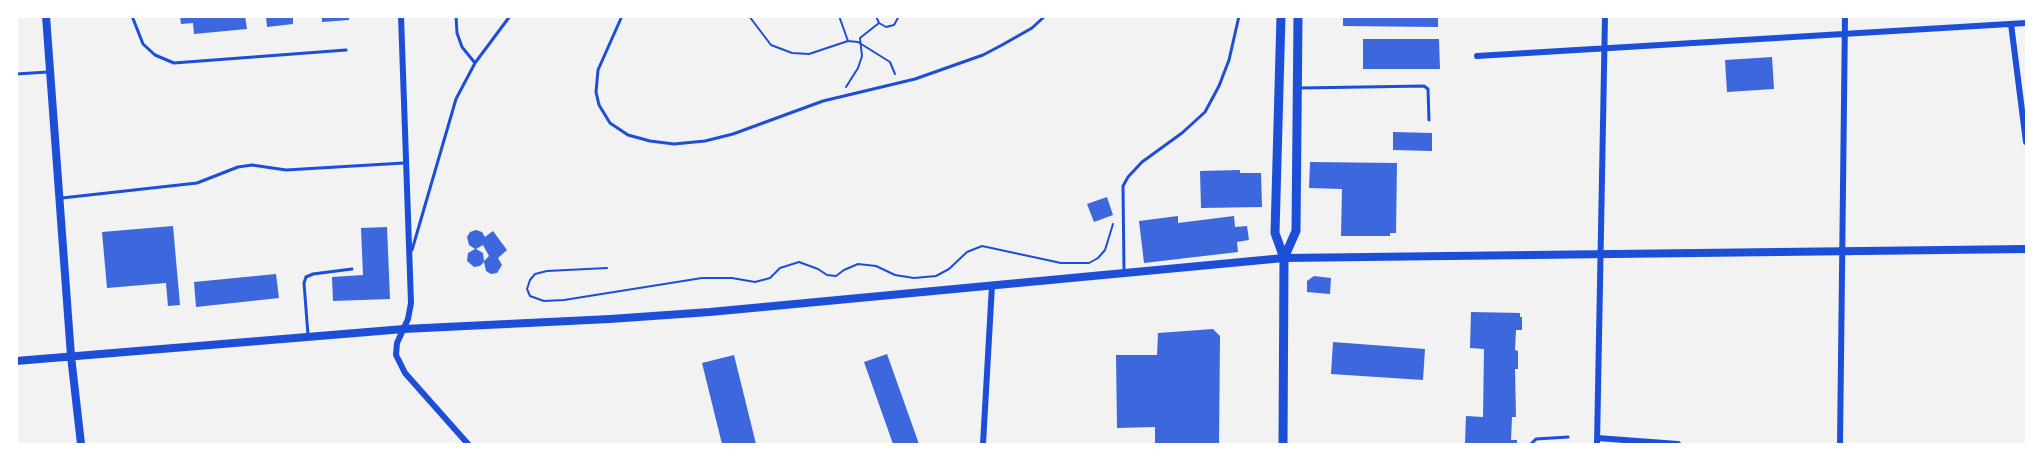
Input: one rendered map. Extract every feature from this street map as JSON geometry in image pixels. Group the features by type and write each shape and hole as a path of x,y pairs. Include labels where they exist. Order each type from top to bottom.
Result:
{"main road":[{"path":"1281,16 1275,233 1284,258 1283,444"},
{"path":"1284,258 1296,231 1298,16"},
{"path":"16,361 404,329 666,315 1284,258 2026,249"},
{"path":"71,356 81,444"}],"street":[{"path":"46,16 71,356"},
{"path":"401,16 410,312 396,349 400,367 468,444"},
{"path":"1605,16 1597,441 1678,444"},
{"path":"1840,444 1845,16"},
{"path":"1478,57 2026,23"},
{"path":"2011,24 2026,142"},
{"path":"982,444 992,285"}],"lane":[{"path":"132,16 142,44 155,56 174,63 346,50"},
{"path":"456,16 457,33 462,47 476,63"},
{"path":"410,259 451,114 461,88 510,16"},
{"path":"622,16 598,70 596,92 599,105 610,123 628,135 663,143 705,141 733,134 840,97 897,84 983,54 1017,38 1045,16"},
{"path":"1124,273 1123,186 1142,162 1195,123 1213,98 1229,60 1239,16"},
{"path":"16,74 50,72"},
{"path":"1297,88 1424,86 1428,89 1429,120"},
{"path":"59,198 197,183 238,167 252,165 286,170 406,162"},
{"path":"308,336 304,283 306,277 352,269"},
{"path":"1531,444 1536,439 1568,437"}],"path":[{"path":"749,16 771,45 792,53 809,54 848,41 860,43 890,62 894,68 897,84"},
{"path":"839,16 848,41"},
{"path":"876,16 879,23 890,27 899,16"},
{"path":"840,97 858,68 862,56 860,38 879,23"},
{"path":"607,268 547,271 536,274 530,280 527,289 530,296 544,301 633,291 702,278 732,278 755,282 770,278 780,268 799,262 827,275 836,276 858,264 876,266 895,275 914,278 936,276 949,269 967,252 982,246 1061,263 1089,263 1105,250 1113,225 1124,218"}],"building":[{"path":"180,16 245,16 247,29 194,34 193,23 181,24"},
{"path":"266,16 293,16 293,24 267,27"},
{"path":"322,16 349,16 349,20 322,22"},
{"path":"1343,16 1438,16 1438,27 1343,26"},
{"path":"1363,39 1439,39 1440,69 1363,69"},
{"path":"1772,57 1774,89 1727,92 1725,60"},
{"path":"1393,132 1432,133 1432,151 1393,150"},
{"path":"1310,162 1397,163 1396,233 1390,233 1390,236 1341,236 1342,189 1309,188"},
{"path":"1240,170 1240,173 1261,173 1262,207 1201,208 1200,171"},
{"path":"1107,197 1113,215 1094,222 1087,204"},
{"path":"1178,216 1178,223 1234,216 1235,227 1247,226 1249,240 1237,242 1238,252 1144,263 1139,221"},
{"path":"173,226 180,305 168,306 166,283 107,288 102,232"},
{"path":"387,227 390,299 333,301 332,277 363,275 361,228"},
{"path":"476,230 482,232 485,237 493,231 507,250 498,258 502,265 497,273 491,274 486,271 484,262 474,267 467,261 468,253 475,249 469,245 467,237 470,232","holes":["483,245 489,256 484,261 483,253 476,249"]},
{"path":"276,274 279,298 196,307 194,282"},
{"path":"1314,276 1331,278 1330,294 1307,292 1307,281"},
{"path":"1471,312 1520,313 1522,317 1522,330 1516,330 1515,350 1518,351 1518,369 1515,369 1516,417 1512,417 1511,440 1517,440 1517,444 1465,444 1466,416 1483,417 1484,349 1470,348"},
{"path":"1213,329 1220,336 1219,444 1155,444 1155,427 1117,428 1116,355 1157,355 1158,333"},
{"path":"1333,342 1425,349 1423,380 1331,374"},
{"path":"887,354 919,444 893,444 864,362"},
{"path":"734,355 756,444 722,444 702,363"}]}
